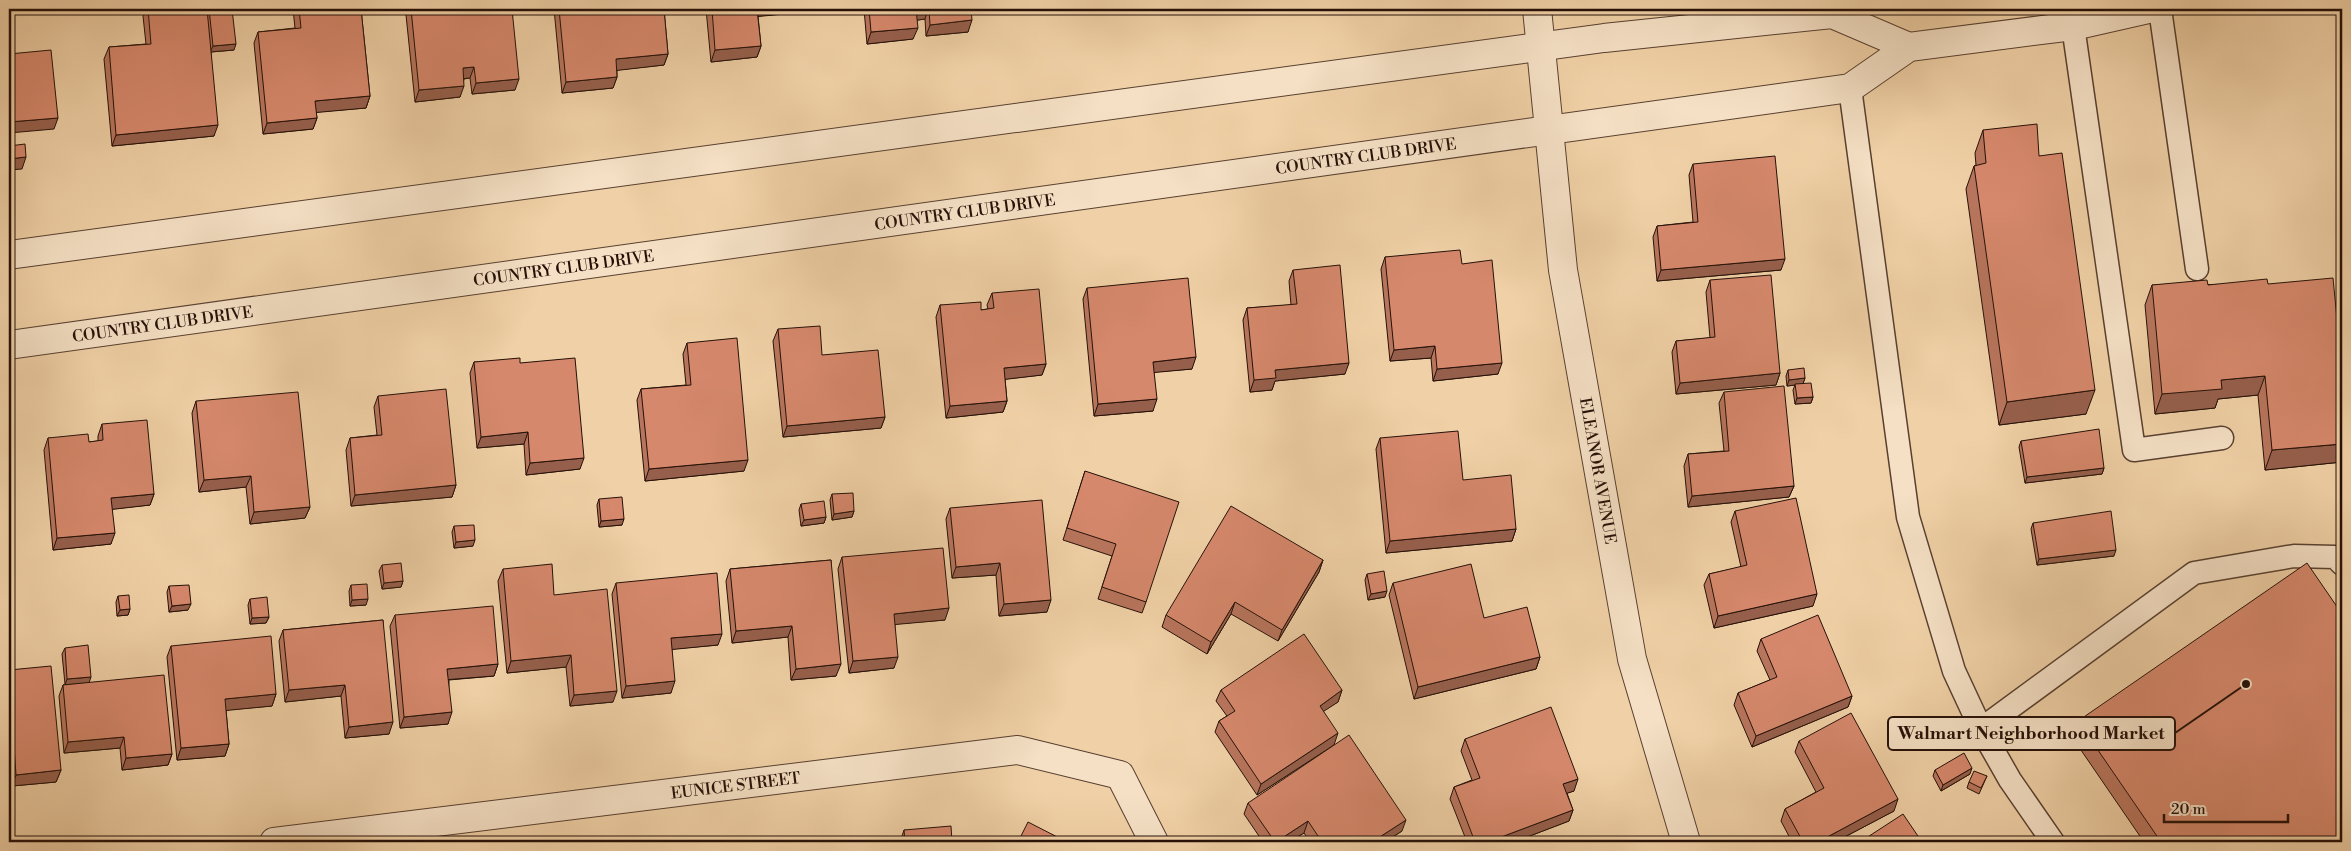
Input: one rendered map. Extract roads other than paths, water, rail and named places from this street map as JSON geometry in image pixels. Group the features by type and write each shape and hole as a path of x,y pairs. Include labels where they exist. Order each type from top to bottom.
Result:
{"street":[{"name":"ELEANOR AVENUE","path":"1537,9 1547,93 1563,270 1632,659 1686,842"},
{"name":"COUNTRY CLUB DRIVE","path":"9,345 1850,88 1909,47 2073,26 2148,9"},
{"path":"9,255 1604,38 1832,14 1909,47"},
{"name":"EUNICE STREET","path":"274,842 1018,750 1120,775 1154,842"}],"lane":[{"path":"2160,9 2197,269"},
{"path":"2073,26 2134,450 2222,438"},
{"path":"1850,88 1908,517 1954,671 1981,729 2010,780 2053,842"},
{"path":"1981,729 2194,572 2294,556 2335,558 2342,564"}],"place":[{"name":"Walmart Neighborhood Market","path":"2246,684"}]}
